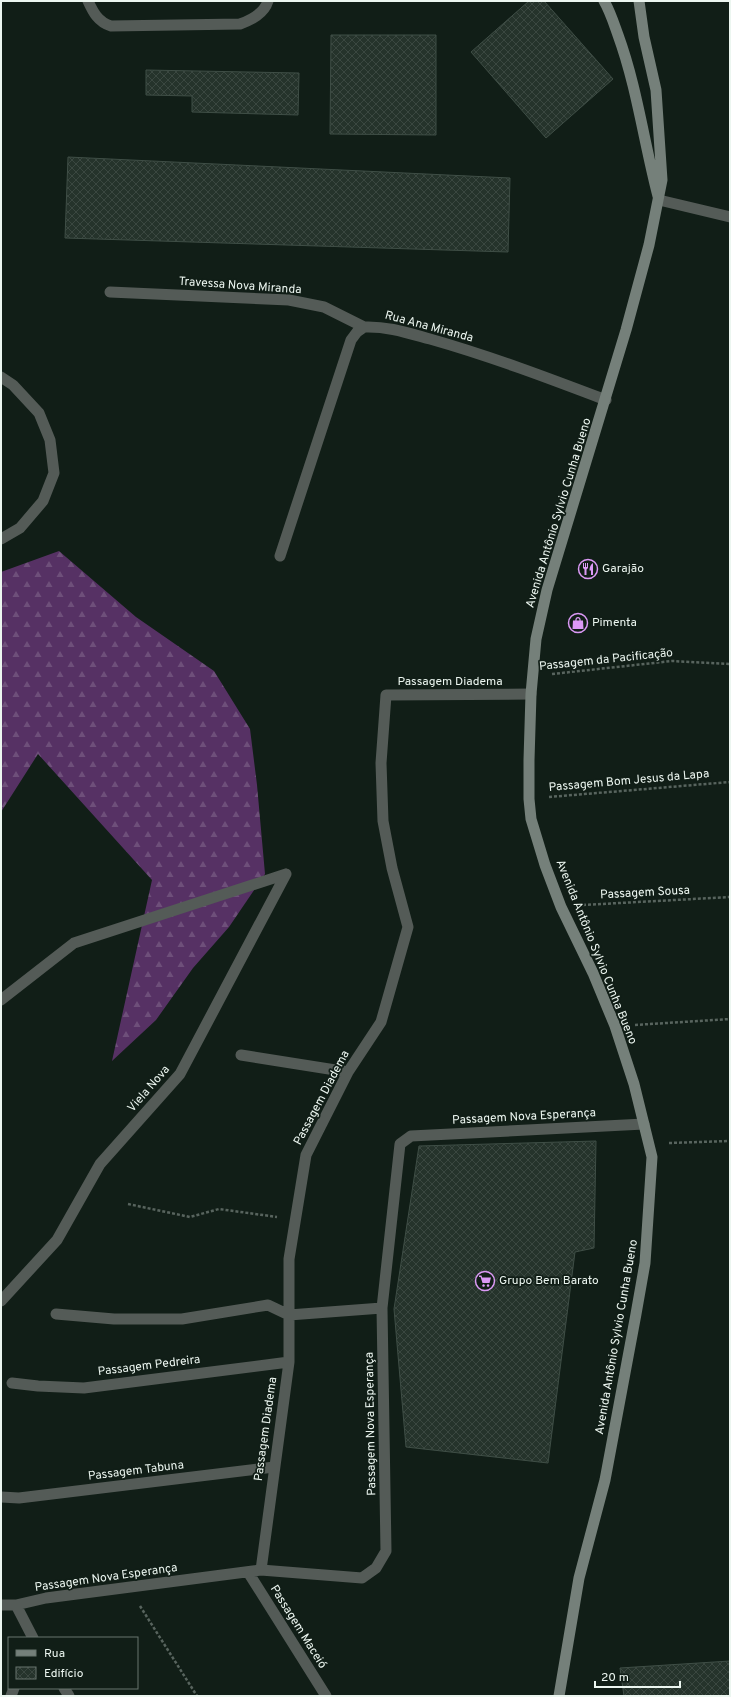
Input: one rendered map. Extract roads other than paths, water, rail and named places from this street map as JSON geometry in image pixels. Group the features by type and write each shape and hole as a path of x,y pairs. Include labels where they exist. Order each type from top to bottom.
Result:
{"main road":[{"name":"Avenida Antônio Sylvio Cunha Bueno","path":"604,1 626,57 648,158 659,200"},
{"name":"Avenida Antônio Sylvio Cunha Bueno","path":"558,1696 579,1578 605,1480 644,1270 652,1157 634,1084 615,1026 593,973 561,907 545,865 531,819 529,799 531,694 536,639 547,590 606,400 626,330 659,200 662,167 656,90 644,37 639,1"}],"street":[{"path":"88,1 93,12 100,20 111,26 240,24 259,14 268,1"},
{"path":"659,200 730,217"},
{"name":"Travessa Nova Miranda","path":"110,292 289,300 324,307 364,327"},
{"path":"280,556 351,340 357,332 364,327"},
{"name":"Rua Ana Miranda","path":"364,327 391,328 448,344 606,400"},
{"path":"1,377 13,385 39,413 50,440 54,473 43,501 20,528 1,539"},
{"name":"Passagem Diadema","path":"261,1570 288,1362 289,1259 306,1155 348,1072 381,1022 408,927 392,868 383,822 381,763 386,695 531,694"},
{"name":"Viela Nova","path":"1,1000 74,943 286,874 180,1074 100,1164 57,1240 1,1301"},
{"path":"241,1055 348,1072"},
{"name":"Passagem Nova Esperança","path":"1,1605 16,1605 46,1598 261,1570 362,1578 376,1568 386,1551 382,1308 400,1144 411,1136 644,1124"},
{"path":"56,1314 114,1319 182,1319 268,1305 289,1315 382,1308"},
{"name":"Passagem Pedreira","path":"12,1383 84,1388 288,1362"},
{"name":"Passagem Tabuna","path":"1,1497 19,1498 274,1467"},
{"name":"Passagem Maceió","path":"248,1572 326,1696"},
{"path":"16,1605 32,1637"}],"place":[{"name":"Garajão","path":"588,569"},
{"name":"Pimenta","path":"578,623"},
{"name":"Grupo Bem Barato","path":"485,1281"}]}
